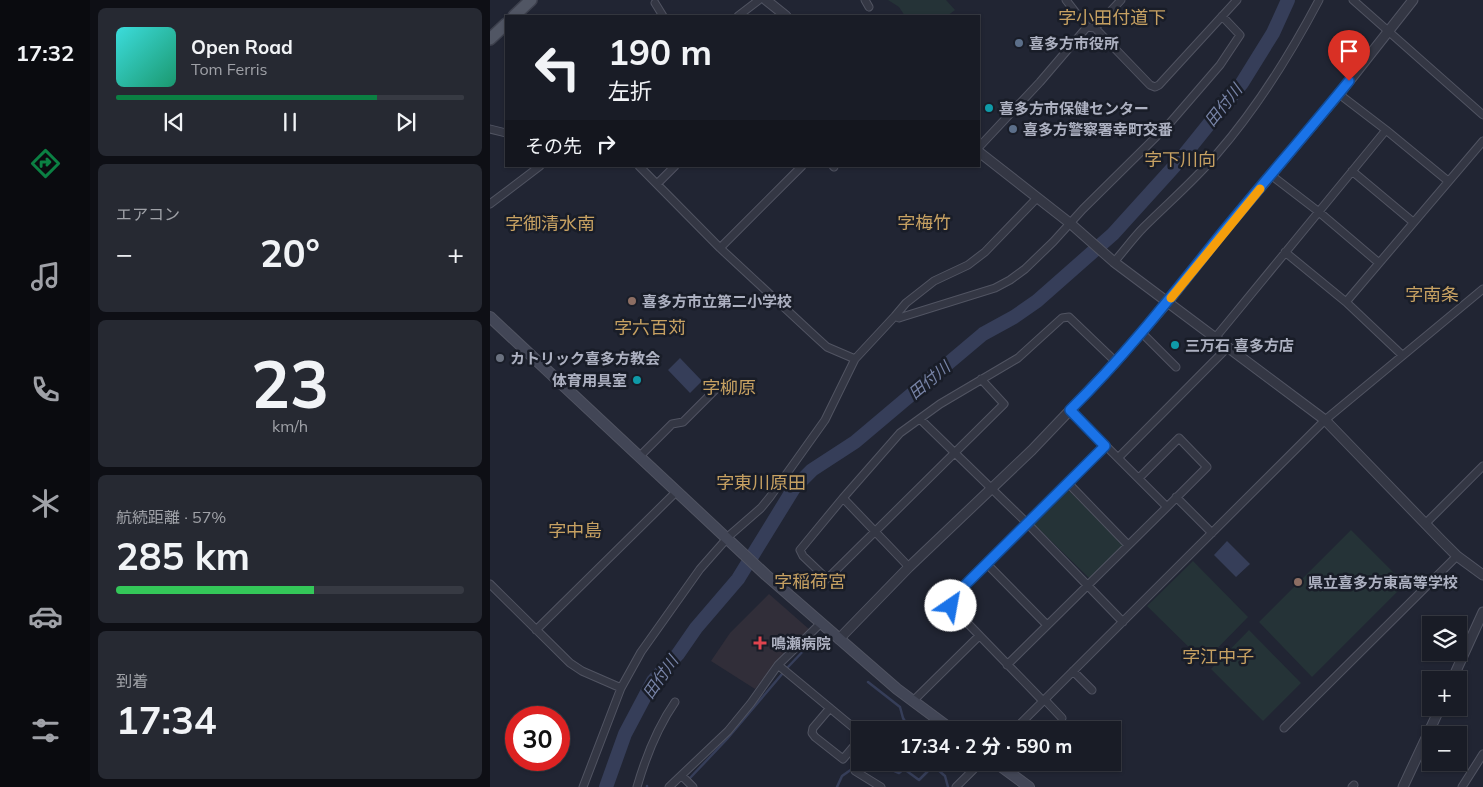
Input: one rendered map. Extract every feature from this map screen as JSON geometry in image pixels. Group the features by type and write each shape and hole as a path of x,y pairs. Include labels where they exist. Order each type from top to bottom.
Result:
{"main road":[{"path":"515,15 531,0"},
{"path":"490,39 505,25"},
{"path":"490,317 678,491 766,576 913,701 940,721"},
{"path":"1007,771 1029,787"}],"street":[{"path":"739,15 759,0"},
{"path":"766,0 785,15"},
{"path":"1066,0 1091,28 1150,85 1155,87 1159,85 1237,0"},
{"path":"980,146 1059,61 1121,0"},
{"path":"1111,259 1216,156 1248,114 1295,45 1319,0"},
{"path":"1353,0 1483,115"},
{"path":"839,639 910,567 991,490 1116,362 1339,94 1413,0"},
{"path":"655,3 662,15"},
{"path":"895,316 899,318 994,288 1010,280 1025,268 1170,124 1220,65 1240,36 1222,16"},
{"path":"1339,94 1448,181"},
{"path":"490,129 505,133"},
{"path":"1215,338 1386,130"},
{"path":"1346,302 1483,141"},
{"path":"980,153 1167,303 1325,420 1457,556 1483,575"},
{"path":"490,204 539,167"},
{"path":"640,167 720,248 827,347 855,359"},
{"path":"657,184 674,167"},
{"path":"720,248 801,167"},
{"path":"1352,171 1413,222"},
{"path":"1271,175 1319,212 1379,263"},
{"path":"583,787 621,688 641,652 700,569 727,539 761,508 770,497 824,420 855,359 906,303 934,281 968,265 978,258 1037,198"},
{"path":"1285,252 1346,302 1402,355"},
{"path":"1023,721 1325,420 1483,289"},
{"path":"981,379 1004,404 827,579 803,556 800,550 896,437 940,404 981,379 1018,358 1062,318 1069,317 1116,362"},
{"path":"1141,332 1176,367"},
{"path":"1118,458 1228,348"},
{"path":"640,456 672,424 683,422 720,385"},
{"path":"1070,410 1167,507"},
{"path":"920,419 1028,524 1123,622"},
{"path":"1007,665 1207,467 1179,438 1139,478"},
{"path":"1062,718 978,636 951,606 952,598 1105,446"},
{"path":"1425,524 1483,466"},
{"path":"1068,484 1128,545"},
{"path":"536,630 678,491"},
{"path":"1176,497 1212,533"},
{"path":"843,498 910,567"},
{"path":"1284,728 1457,556"},
{"path":"987,564 1047,625"},
{"path":"490,584 576,667 621,688"},
{"path":"1456,671 1483,612"},
{"path":"669,787 728,731 778,665 822,623"},
{"path":"913,701 978,636"},
{"path":"778,665 851,726"},
{"path":"1073,671 1092,690"},
{"path":"637,787 650,746 675,702"},
{"path":"830,708 813,728 812,732 815,737 843,759 851,750"},
{"path":"1403,787 1436,716"},
{"path":"1462,787 1483,754"},
{"path":"855,771 881,787"},
{"path":"956,787 972,771"},
{"path":"682,776 693,787"}],"shaded area":[{"path":"888,0 946,0 955,10 948,15 904,15 899,7"},
{"path":"1068,490 1124,545 1090,579 1034,524"},
{"path":"1351,530 1405,584 1312,677 1259,622"},
{"path":"1193,561 1248,617 1204,662 1147,606"},
{"name":"鳴瀬病院","path":"769,594 810,630 786,653 755,689 711,661 730,633"},
{"path":"1249,630 1301,683 1263,721 1211,669"}],"water":[{"path":"680,358 702,381 690,393 668,370"},
{"path":"1227,541 1250,564 1236,577 1214,555"}],"waterway":[{"name":"田付川","path":"606,787 625,734 653,681 678,654 696,628 738,579 794,488 812,470 855,442 983,334 1014,317 1037,301 1113,234 1180,160 1242,83 1273,33 1288,0"},
{"path":"689,779 727,739 807,647"},
{"path":"868,682 900,707 905,721"},
{"path":"837,787 842,776 851,770"},
{"path":"894,771 899,773 902,771"},
{"path":"907,771 919,780 928,771"},
{"path":"939,771 945,776 948,787"}],"slow traffic":[{"path":"1171,298 1260,189"}],"place":[{"name":"喜多方市役所","path":"1019,43"},
{"name":"喜多方市保健センター","path":"989,108"},
{"name":"喜多方警察署幸町交番","path":"1013,129"},
{"name":"喜多方市立第二小学校","path":"632,301"},
{"name":"三万石 喜多方店","path":"1175,345"},
{"name":"カトリック喜多方教会","path":"500,358"},
{"name":"体育用具室","path":"637,380"},
{"name":"県立喜多方東高等学校","path":"1298,582"},
{"name":"鳴瀬病院","path":"760,643"}],"district":[{"name":"字小田付道下","path":"1112,17"},
{"name":"字下川向","path":"1180,159"},
{"name":"字梅竹","path":"924,222"},
{"name":"字御清水南","path":"550,223"},
{"name":"字南条","path":"1432,294"},
{"name":"字六百苅","path":"650,327"},
{"name":"字柳原","path":"729,387"},
{"name":"字東川原田","path":"761,482"},
{"name":"字中島","path":"575,530"},
{"name":"字稲荷宮","path":"810,581"},
{"name":"字江中子","path":"1218,656"}],"route":[{"path":"951,606 952,598 1105,446 1070,410 1116,362 1167,303 1219,237 1349,81"}]}
